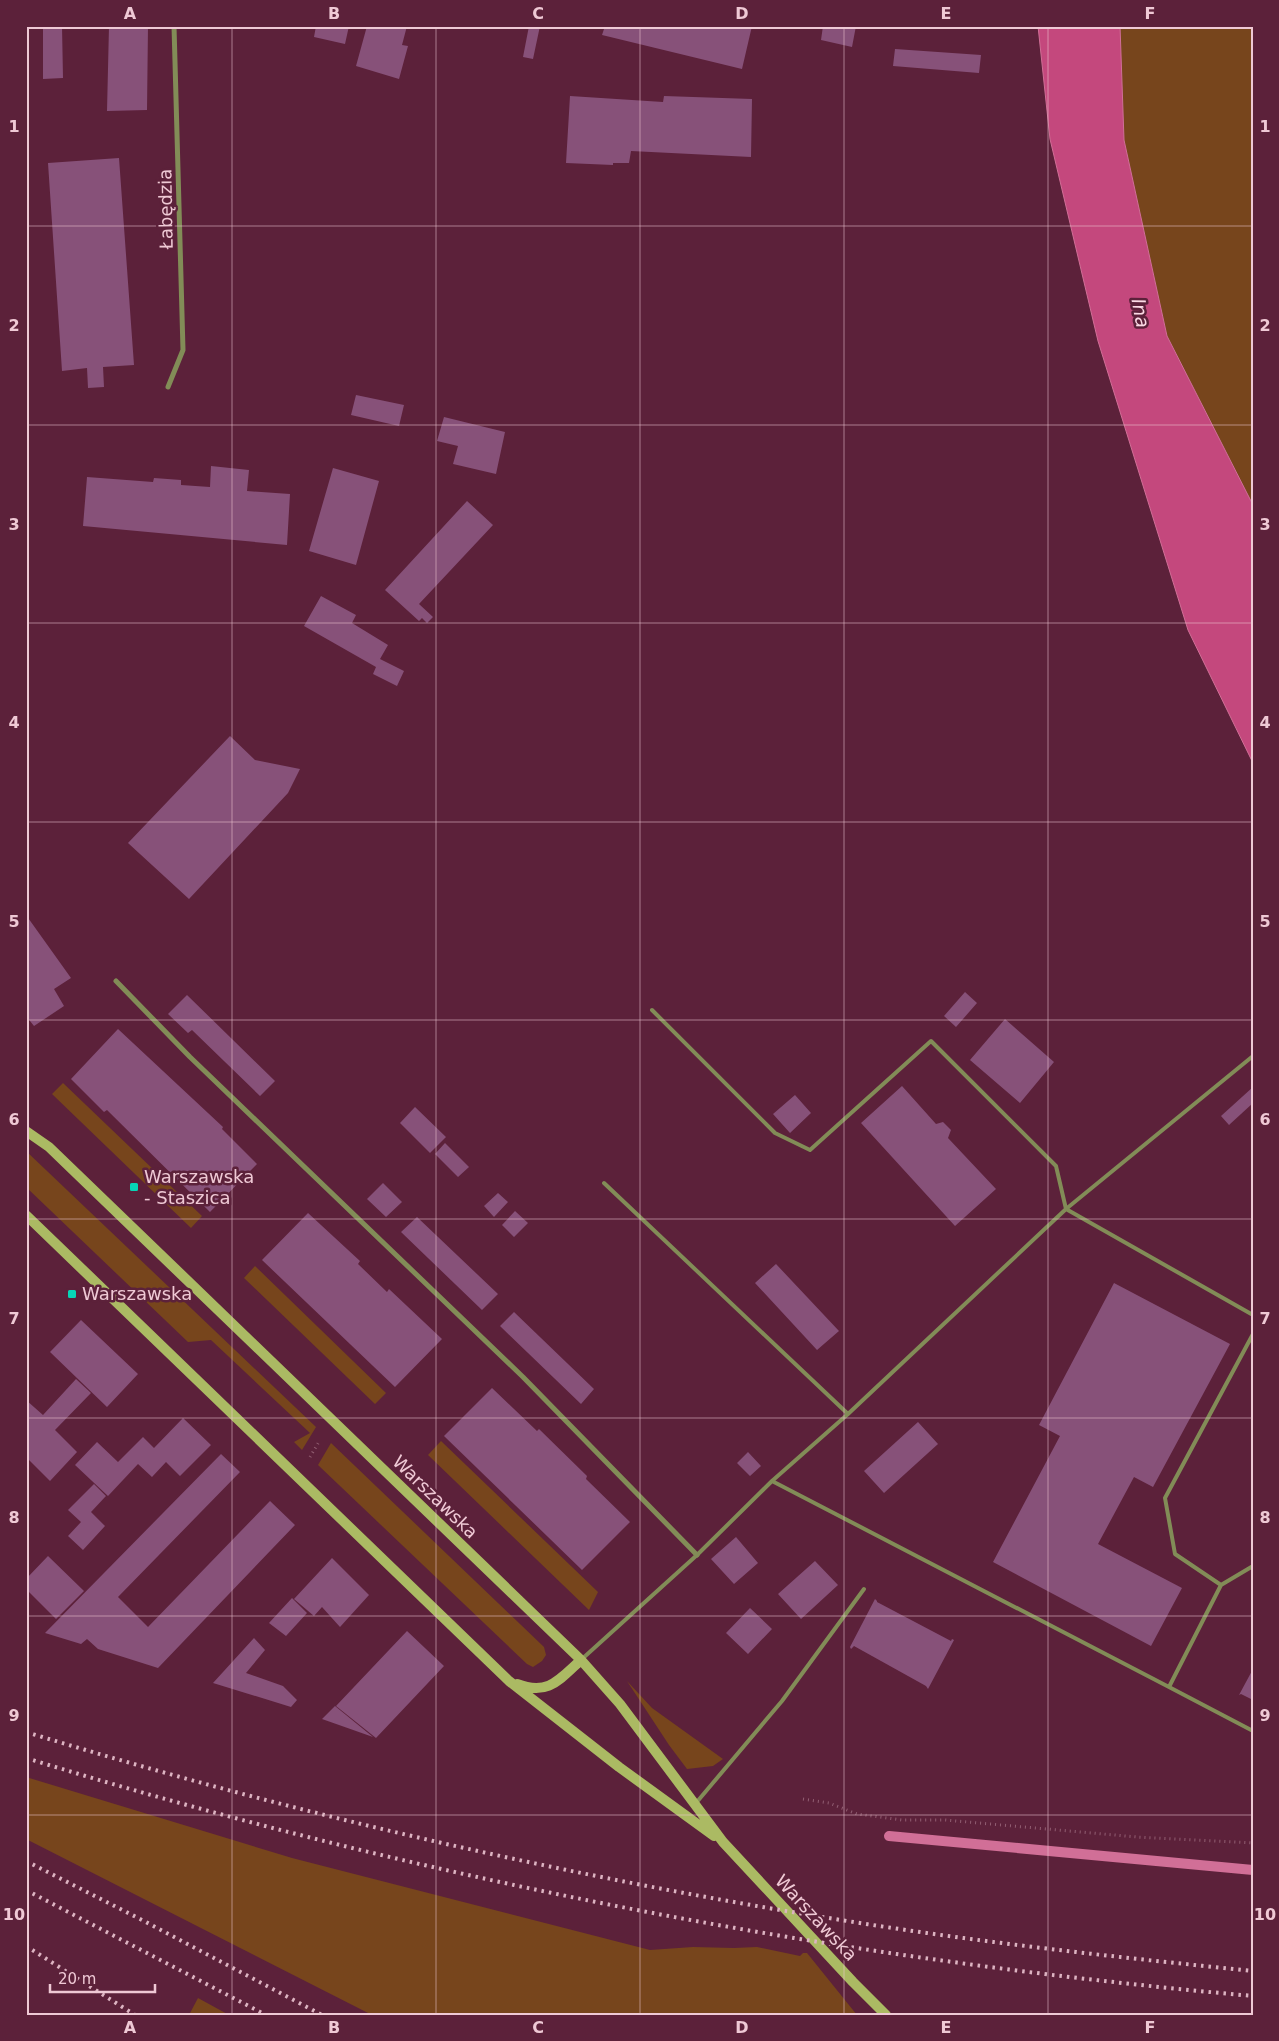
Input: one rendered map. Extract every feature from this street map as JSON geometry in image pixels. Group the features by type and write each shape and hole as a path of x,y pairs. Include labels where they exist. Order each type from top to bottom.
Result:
{"main road":[{"path":"26,1123 49,1147"},
{"name":"Warszawska","path":"26,1131 49,1147 581,1660 620,1704 723,1842 886,2015"},
{"name":"Warszawska","path":"26,1215 509,1681 620,1767 723,1842"},
{"name":"Warszawska","path":"509,1681 526,1688 541,1689 554,1684 581,1660"}],"street":[{"name":"Łabędzia","path":"168,387 183,350 174,26"},
{"path":"116,981 190,1057 524,1377 698,1555"}],"lane":[{"path":"652,1010 775,1133 810,1150 931,1041 1056,1166 1066,1208 1253,1315"},
{"path":"581,1660 698,1555 772,1481 848,1414 1066,1208 1253,1056"},
{"path":"604,1184 848,1414"},
{"path":"1221,1585 1176,1554 1165,1498 1253,1334"},
{"path":"772,1481 1253,1731"},
{"path":"1170,1687 1221,1585 1253,1566"},
{"path":"695,1804 782,1701 864,1589"}],"path":[{"path":"310,1458 322,1436"},
{"path":"803,1799 829,1803 857,1814 902,1820 945,1820 1137,1837 1253,1843"}],"shaded area":[{"path":"1120,26 1253,26 1253,505 1167,336 1124,140"},
{"path":"63,1083 202,1216 191,1228 52,1094"},
{"path":"26,1151 316,1427 302,1450 294,1442 310,1433 211,1340 188,1342 26,1187"},
{"path":"255,1266 386,1393 375,1404 244,1278"},
{"path":"441,1441 598,1592 589,1610 428,1455"},
{"path":"331,1443 544,1647 546,1655 542,1661 533,1667 527,1664 318,1465"},
{"path":"627,1681 652,1708 723,1759 713,1766 687,1769"},
{"path":"26,1777 292,1858 650,1950 693,1947 757,1947 800,1956 803,1953 807,1953 857,2015 372,2015 26,1839"},
{"path":"198,1998 229,2015 189,2015"}],"water":[{"name":"Ina","path":"1038,26 1120,26 1124,140 1167,336 1253,505 1253,763 1188,630 1098,341 1050,139"}],"building":[{"path":"43,26 62,26 63,78 43,79"},
{"path":"109,26 148,26 147,110 107,111"},
{"path":"316,26 349,26 345,44 314,37"},
{"path":"367,26 407,26 402,45 408,46 399,79 356,66"},
{"path":"529,26 540,26 533,59 523,57"},
{"path":"605,26 752,26 742,69 602,35"},
{"path":"823,26 856,26 852,47 821,40"},
{"path":"895,49 981,55 979,73 893,66"},
{"path":"570,96 663,102 664,96 752,99 751,157 631,151 629,163 613,163 613,165 566,163"},
{"path":"119,158 134,365 103,367 104,387 88,388 87,368 62,371 48,163"},
{"path":"356,395 404,405 399,426 351,415"},
{"path":"444,417 505,432 496,474 453,464 458,446 437,441"},
{"path":"211,466 249,470 247,491 290,494 287,545 83,526 87,477 153,482 154,478 181,480 181,485 210,487"},
{"path":"333,468 379,481 356,565 309,551"},
{"path":"467,501 493,525 419,604 433,617 427,623 422,618 419,621 385,590"},
{"path":"321,596 356,615 352,623 388,645 380,659 404,671 397,686 373,674 376,667 304,626"},
{"path":"230,736 255,760 300,769 288,793 189,899 128,843"},
{"path":"26,915 71,978 54,989 64,1006 34,1026 26,1016"},
{"path":"965,992 977,1003 956,1027 944,1016"},
{"path":"187,995 275,1081 260,1096 192,1030 188,1033 168,1014"},
{"path":"1005,1019 1054,1062 1020,1103 970,1060"},
{"path":"118,1029 223,1127 222,1129 257,1164 210,1212 107,1110 104,1112 71,1079"},
{"path":"902,1086 936,1124 943,1122 951,1130 948,1138 996,1189 955,1226 861,1123"},
{"path":"1253,1087 1253,1103 1229,1125 1221,1116"},
{"path":"795,1095 811,1113 790,1133 773,1114"},
{"path":"415,1107 446,1137 430,1153 400,1123"},
{"path":"445,1143 469,1167 458,1177 435,1154"},
{"path":"383,1183 402,1202 386,1217 367,1199"},
{"path":"498,1193 508,1202 494,1217 484,1206"},
{"path":"515,1211 528,1223 514,1237 502,1225"},
{"path":"308,1213 360,1261 358,1264 387,1292 389,1289 442,1339 395,1387 262,1260"},
{"path":"417,1217 498,1294 482,1310 401,1232"},
{"path":"776,1264 839,1331 817,1350 755,1283"},
{"path":"1114,1283 1230,1344 1153,1487 1134,1477 1098,1544 1182,1588 1151,1646 993,1562 1060,1436 1039,1425"},
{"path":"514,1312 594,1389 581,1404 500,1326"},
{"path":"81,1320 138,1374 107,1407 50,1352"},
{"path":"76,1379 91,1393 55,1430 77,1452 50,1481 26,1457 26,1400 43,1415"},
{"path":"492,1388 537,1431 539,1429 630,1522 582,1570 444,1436"},
{"path":"183,1418 211,1445 180,1476 166,1462 152,1477 138,1464 108,1496 75,1465 97,1442 118,1462 143,1437 154,1448"},
{"path":"918,1422 938,1444 884,1493 864,1471"},
{"path":"748,1452 761,1466 750,1476 737,1463"},
{"path":"221,1454 240,1472 118,1597 148,1627 270,1501 295,1525 158,1668 98,1649 87,1639 81,1644 45,1633"},
{"path":"94,1484 106,1496 91,1512 105,1526 83,1550 68,1536 81,1522 68,1510"},
{"path":"736,1537 758,1563 734,1584 711,1559"},
{"path":"48,1556 84,1591 56,1619 26,1589 26,1579"},
{"path":"332,1558 369,1595 340,1627 322,1607 314,1616 294,1599"},
{"path":"815,1561 838,1585 801,1619 778,1594"},
{"path":"292,1598 307,1613 286,1636 269,1623"},
{"path":"875,1599 877,1602 951,1641 952,1639 954,1640 928,1689 926,1686 854,1646 851,1649 850,1647"},
{"path":"750,1608 772,1629 748,1654 726,1633"},
{"path":"407,1631 444,1666 376,1738 336,1706"},
{"path":"254,1638 265,1650 246,1673 283,1686 297,1700 291,1707 213,1683"},
{"path":"1253,1669 1253,1700 1241,1694 1239,1695"},
{"path":"335,1706 373,1737 322,1719"}],"waterway":[{"path":"889,1836 1253,1870"}],"railway":[{"path":"26,1732 126,1762 328,1816 532,1863 635,1884 738,1903 943,1935 1098,1955 1253,1971"},
{"path":"26,1758 176,1802 328,1842 480,1878 633,1909 787,1937 942,1960 1097,1980 1253,1996"},
{"path":"26,1861 322,2015"},
{"path":"26,1890 266,2015"},
{"path":"26,1946 135,2015"}],"place":[{"name":"Warszawska - Staszica","path":"134,1187"},
{"name":"Warszawska","path":"72,1294"}]}
